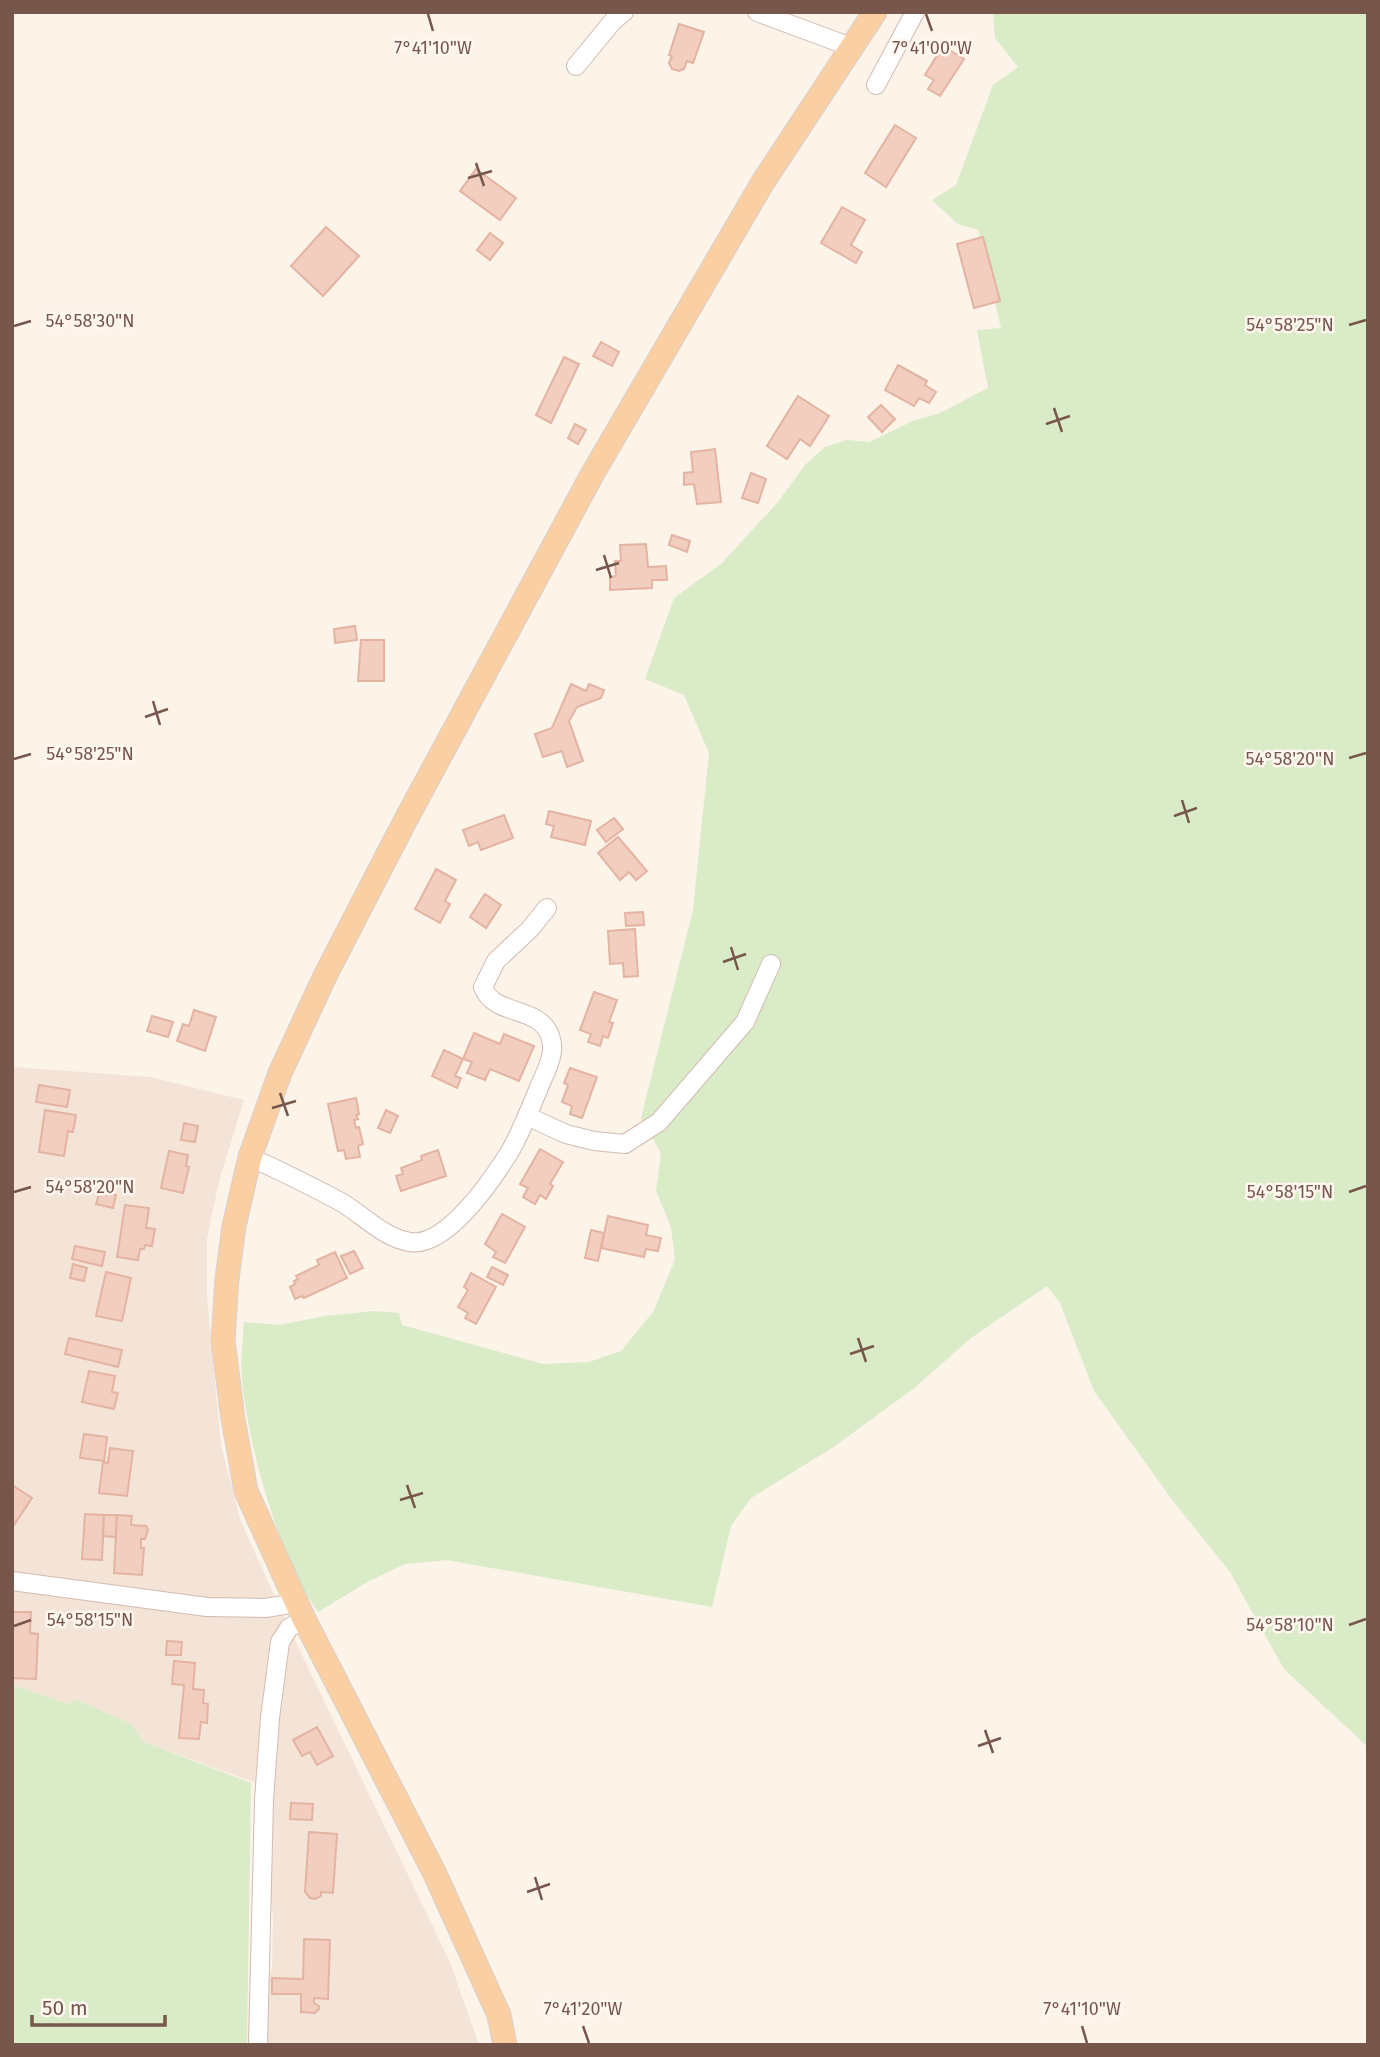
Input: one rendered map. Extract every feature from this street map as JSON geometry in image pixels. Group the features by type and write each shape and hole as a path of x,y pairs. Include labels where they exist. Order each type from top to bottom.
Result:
{"main road":[{"path":"505,2045 499,2015 435,1874 300,1611 246,1492 223,1340 234,1226 250,1157 280,1073 325,976 567,517 762,182 875,12"}],"street":[{"path":"576,66 613,21 624,12"},
{"path":"757,12 851,47"},
{"path":"876,85 915,12"},
{"path":"250,1157 344,1204 391,1236 411,1242 427,1241 440,1235 477,1197 509,1152 552,1055 552,1041 547,1029 538,1020 492,1002 483,987 496,961 530,929 547,908"},
{"path":"527,1116 566,1134 594,1141 625,1144 659,1122 745,1022 771,964"},
{"path":"12,1581 207,1607 300,1611 280,1642 270,1718 264,1805 258,2045"}],"shaded area":[{"path":"12,1067 150,1077 244,1100 219,1181 207,1239 207,1297 221,1445 241,1522 450,1962 479,2045 267,2045 268,1976 272,1969 272,1789 144,1742 130,1723 75,1699 69,1704 12,1685"}],"green space":[{"path":"1368,12 1368,1747 1284,1669 1230,1572 1173,1501 1094,1391 1060,1303 1047,1286 971,1338 913,1389 832,1448 751,1498 731,1526 712,1607 447,1560 405,1564 369,1581 318,1612 290,1562 259,1470 242,1382 244,1322 279,1325 325,1316 374,1311 399,1313 402,1325 543,1364 589,1362 621,1351 653,1312 675,1260 671,1227 656,1191 661,1153 641,1118 693,910 709,753 684,695 645,679 674,598 721,564 778,502 805,465 825,447 847,440 869,442 913,421 940,413 988,388 977,330 1001,328 978,230 958,224 932,200 956,185 993,85 1018,67 995,38 993,13"},
{"path":"12,1685 69,1704 75,1699 130,1723 144,1742 251,1783 247,2045 12,2045"}],"building":[{"path":"679,24 704,32 693,63 687,61 684,69 679,71 672,69 669,63 672,56 669,55"},
{"path":"943,46 964,59 940,96 928,89 934,80 925,75"},
{"path":"895,125 916,138 886,187 865,173"},
{"path":"476,169 516,198 500,220 460,191"},
{"path":"842,207 865,220 851,245 862,252 856,263 821,243"},
{"path":"326,227 359,256 323,296 291,266"},
{"path":"490,233 503,243 490,260 477,250"},
{"path":"983,237 1000,301 974,308 957,244"},
{"path":"601,342 619,352 612,366 593,356"},
{"path":"564,357 579,364 551,423 536,415"},
{"path":"898,365 927,381 925,385 936,392 929,403 919,398 914,406 885,390"},
{"path":"798,396 829,416 810,446 800,439 787,459 767,446"},
{"path":"881,405 895,419 882,432 868,417"},
{"path":"575,424 586,430 578,444 568,438"},
{"path":"715,449 721,502 697,504 694,484 684,485 684,473 693,472 691,452"},
{"path":"751,473 766,479 758,503 742,498"},
{"path":"672,535 690,541 687,552 669,545"},
{"path":"646,544 648,567 666,566 667,580 652,580 652,588 610,590 610,577 616,576 615,561 621,561 620,545"},
{"path":"355,626 357,640 335,643 334,629"},
{"path":"361,640 384,640 384,681 358,681"},
{"path":"571,684 586,691 589,684 604,690 601,698 577,707 569,721 583,761 567,767 562,751 543,757 535,734 552,728"},
{"path":"549,811 591,821 585,845 551,837 554,826 546,824"},
{"path":"504,815 513,838 481,850 478,842 469,846 463,830"},
{"path":"614,818 623,829 606,842 597,830"},
{"path":"618,837 647,871 636,880 629,872 620,880 598,853"},
{"path":"436,869 456,880 445,901 450,904 440,923 415,909"},
{"path":"485,894 501,905 486,928 470,917"},
{"path":"643,912 644,925 626,926 625,913"},
{"path":"635,929 638,976 624,977 623,963 610,964 608,931"},
{"path":"594,992 617,1000 609,1022 613,1023 608,1038 603,1036 600,1046 588,1042 591,1034 580,1030"},
{"path":"194,1010 216,1017 205,1051 177,1041 183,1024 189,1026"},
{"path":"152,1016 173,1022 168,1037 147,1031"},
{"path":"474,1033 500,1044 504,1034 534,1046 519,1081 490,1069 485,1080 467,1073 472,1062 463,1059"},
{"path":"444,1050 463,1059 455,1076 461,1078 457,1088 432,1076"},
{"path":"570,1068 597,1077 582,1118 570,1114 572,1106 562,1102 568,1085 564,1083"},
{"path":"39,1085 70,1090 67,1107 36,1102"},
{"path":"356,1098 359,1114 356,1115 358,1119 354,1120 356,1128 359,1127 363,1144 358,1146 360,1157 346,1159 344,1150 338,1151 328,1104"},
{"path":"45,1110 76,1115 73,1132 68,1131 64,1156 39,1152"},
{"path":"386,1110 398,1116 390,1133 378,1128"},
{"path":"184,1123 198,1126 195,1142 181,1140"},
{"path":"540,1149 563,1162 550,1184 553,1186 546,1199 540,1195 535,1204 523,1197 528,1188 520,1184"},
{"path":"438,1150 446,1176 401,1191 396,1176 403,1174 401,1168"},
{"path":"169,1151 188,1155 186,1166 189,1167 183,1193 161,1188"},
{"path":"100,1191 116,1195 113,1208 96,1204"},
{"path":"125,1205 149,1208 146,1228 155,1229 152,1246 145,1245 144,1249 140,1249 138,1260 117,1257"},
{"path":"502,1214 525,1227 505,1263 493,1257 496,1252 485,1244"},
{"path":"608,1216 648,1225 646,1235 661,1238 658,1251 646,1249 644,1257 601,1248"},
{"path":"591,1230 604,1233 598,1261 585,1258"},
{"path":"75,1246 105,1252 102,1266 72,1259"},
{"path":"354,1251 363,1268 350,1274 341,1256"},
{"path":"335,1252 347,1278 304,1298 302,1296 295,1299 290,1287 298,1279 296,1276 319,1265 317,1260"},
{"path":"73,1264 87,1268 84,1281 70,1278"},
{"path":"492,1267 508,1275 503,1285 487,1277"},
{"path":"106,1272 131,1278 122,1321 96,1316"},
{"path":"471,1273 496,1287 476,1324 465,1318 468,1313 458,1307 468,1290 464,1287"},
{"path":"69,1338 122,1350 118,1367 65,1354"},
{"path":"89,1371 115,1376 112,1392 118,1393 114,1409 82,1402"},
{"path":"84,1434 107,1437 104,1461 80,1458"},
{"path":"110,1448 133,1451 127,1496 99,1493 103,1462 108,1463"},
{"path":"12,1485 32,1498 12,1528"},
{"path":"85,1514 104,1515 102,1560 82,1559"},
{"path":"104,1515 117,1515 116,1537 103,1536"},
{"path":"117,1515 132,1516 131,1525 146,1526 148,1530 145,1539 141,1539 141,1548 144,1548 142,1575 114,1573"},
{"path":"12,1612 31,1612 30,1633 38,1634 36,1679 12,1678"},
{"path":"167,1641 182,1642 181,1655 166,1655"},
{"path":"174,1661 195,1663 193,1689 204,1690 203,1703 208,1704 207,1723 201,1722 199,1739 179,1738 184,1685 172,1684"},
{"path":"317,1727 333,1756 317,1765 310,1752 302,1756 293,1740"},
{"path":"291,1803 313,1804 312,1820 290,1819"},
{"path":"309,1832 337,1834 333,1893 321,1892 321,1896 315,1899 305,1892"},
{"path":"304,1939 330,1940 328,1999 314,1998 314,2003 319,2006 315,2013 301,2012 301,1994 272,1994 272,1978 303,1979"}]}
